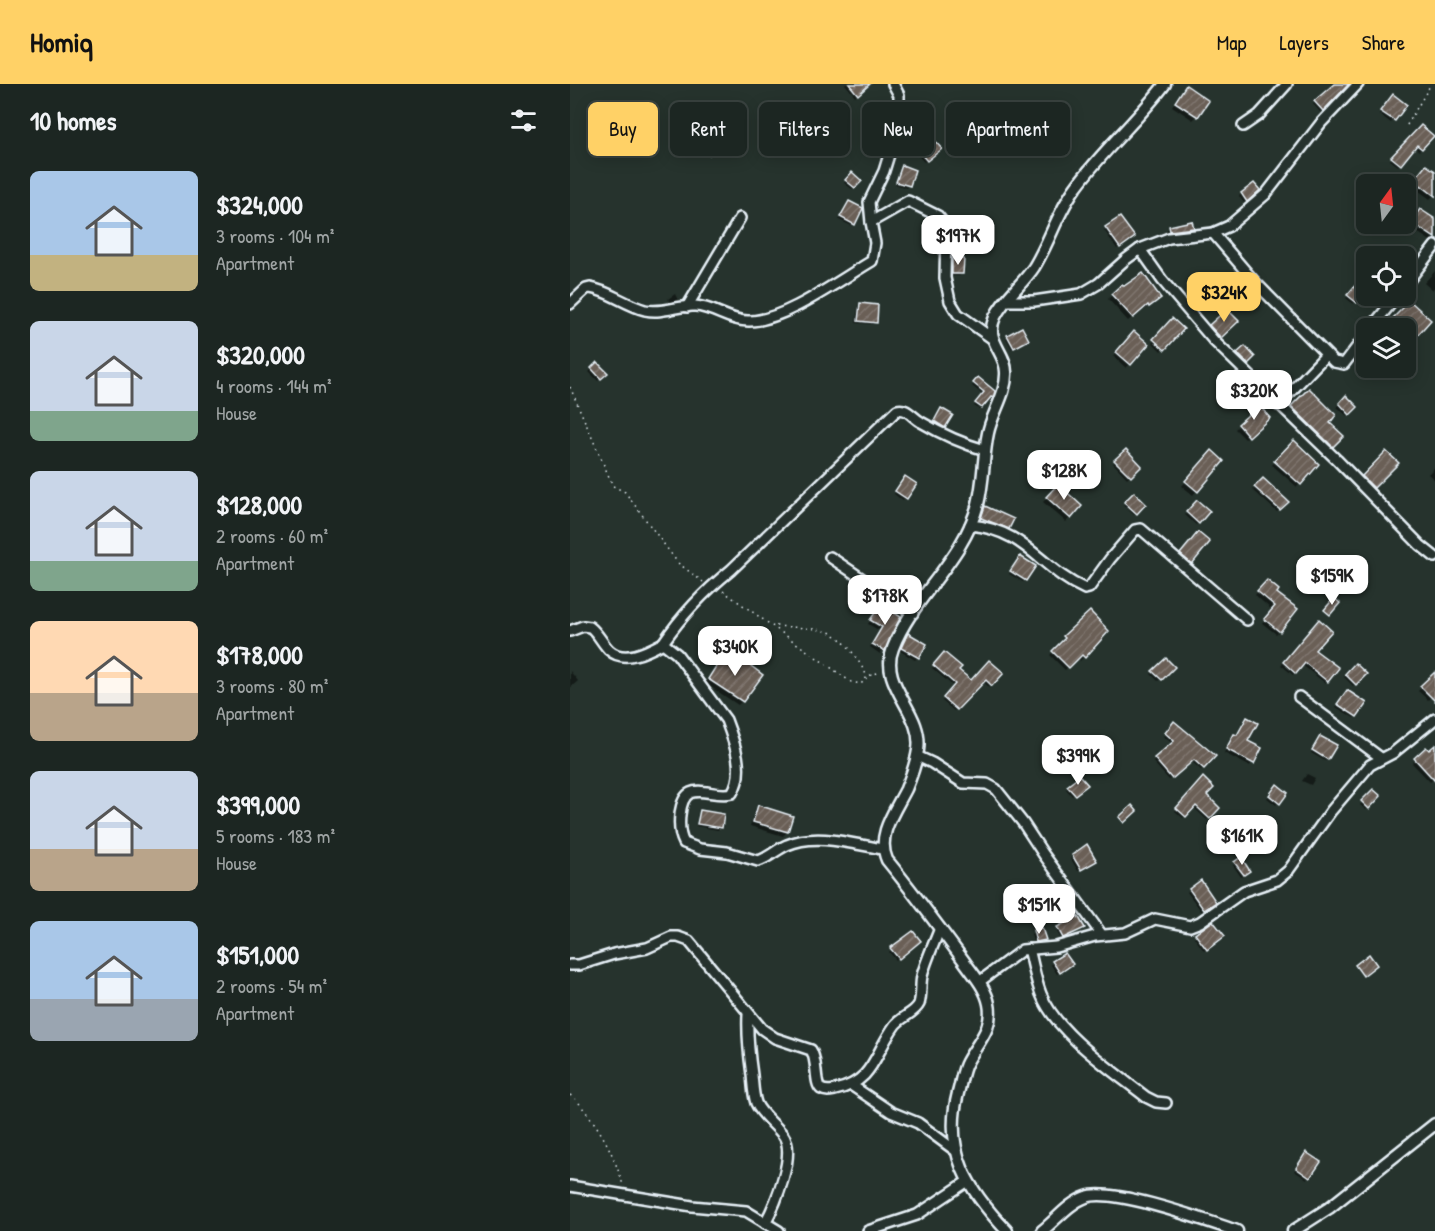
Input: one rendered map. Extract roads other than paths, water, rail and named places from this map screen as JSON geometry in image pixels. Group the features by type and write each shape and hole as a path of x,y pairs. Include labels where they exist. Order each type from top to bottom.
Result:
{"street":[{"path":"570,304 590,288 657,312 687,307 710,309 725,316 751,321 787,310 872,261 875,243 869,202 884,171 892,145 900,100 893,84"},
{"path":"1007,1231 993,1217 961,1169 952,1119 966,1065 989,1023 989,1004 980,982 887,860 882,849 889,820 906,787 919,747 912,716 892,681 890,657 893,647 913,613 955,554 970,525 980,495 991,420 1004,386 1006,374 1006,368 993,339 994,321 1006,301 1035,266 1075,188 1165,84"},
{"path":"1243,126 1264,111 1287,84"},
{"path":"1006,301 1034,301 1081,294 1098,284 1140,249 1169,238 1213,233 1228,226 1266,194 1321,123 1358,84"},
{"path":"871,222 908,201 938,216 946,230 945,278 950,301 958,314 993,339"},
{"path":"687,307 740,218"},
{"path":"1213,233 1254,281 1326,355 1336,363 1344,364 1356,348"},
{"path":"1416,271 1435,246"},
{"path":"1140,249 1186,310 1278,405 1337,460 1420,545 1435,557"},
{"path":"1379,318 1389,306"},
{"path":"1278,405 1326,355"},
{"path":"570,631 583,626 590,627 610,651 618,656 627,657 663,643 676,625 710,588 897,410 906,410 917,420 955,441 985,450"},
{"path":"970,525 985,526 1014,537 1085,589 1089,588 1135,530 1141,529 1247,620"},
{"path":"830,557 913,613"},
{"path":"663,643 677,654 726,720 739,769 732,793 722,794 697,790 687,795 683,801 680,830 684,843 700,849 727,852 758,861 786,845 805,840 836,841 882,849"},
{"path":"1299,697 1381,758"},
{"path":"980,982 1016,953 1029,949 1056,947 1102,934 1130,932 1155,919 1183,926 1193,925 1244,891 1281,878 1370,765 1393,753 1435,719"},
{"path":"917,756 932,762 963,783 987,783 996,789 1102,934"},
{"path":"570,965 579,965 614,954 647,948 666,939 678,937 689,941 726,984 748,1015 762,1029 775,1038 811,1050 816,1059 818,1085 821,1089 830,1091 851,1085 864,1077 896,1024 917,1008 921,997 923,975 940,928"},
{"path":"1029,949 1041,994 1047,1006 1068,1032 1146,1097 1156,1102 1166,1103"},
{"path":"748,1015 747,1051 755,1100 785,1137 787,1144 777,1197 765,1223"},
{"path":"851,1085 891,1112 918,1123 956,1151"},
{"path":"1293,1231 1329,1208 1435,1124"},
{"path":"868,1231 917,1215 968,1181"},
{"path":"570,1186 692,1206 739,1209 752,1214 779,1231"},
{"path":"1042,1231 1082,1198 1105,1194 1237,1231"}]}
